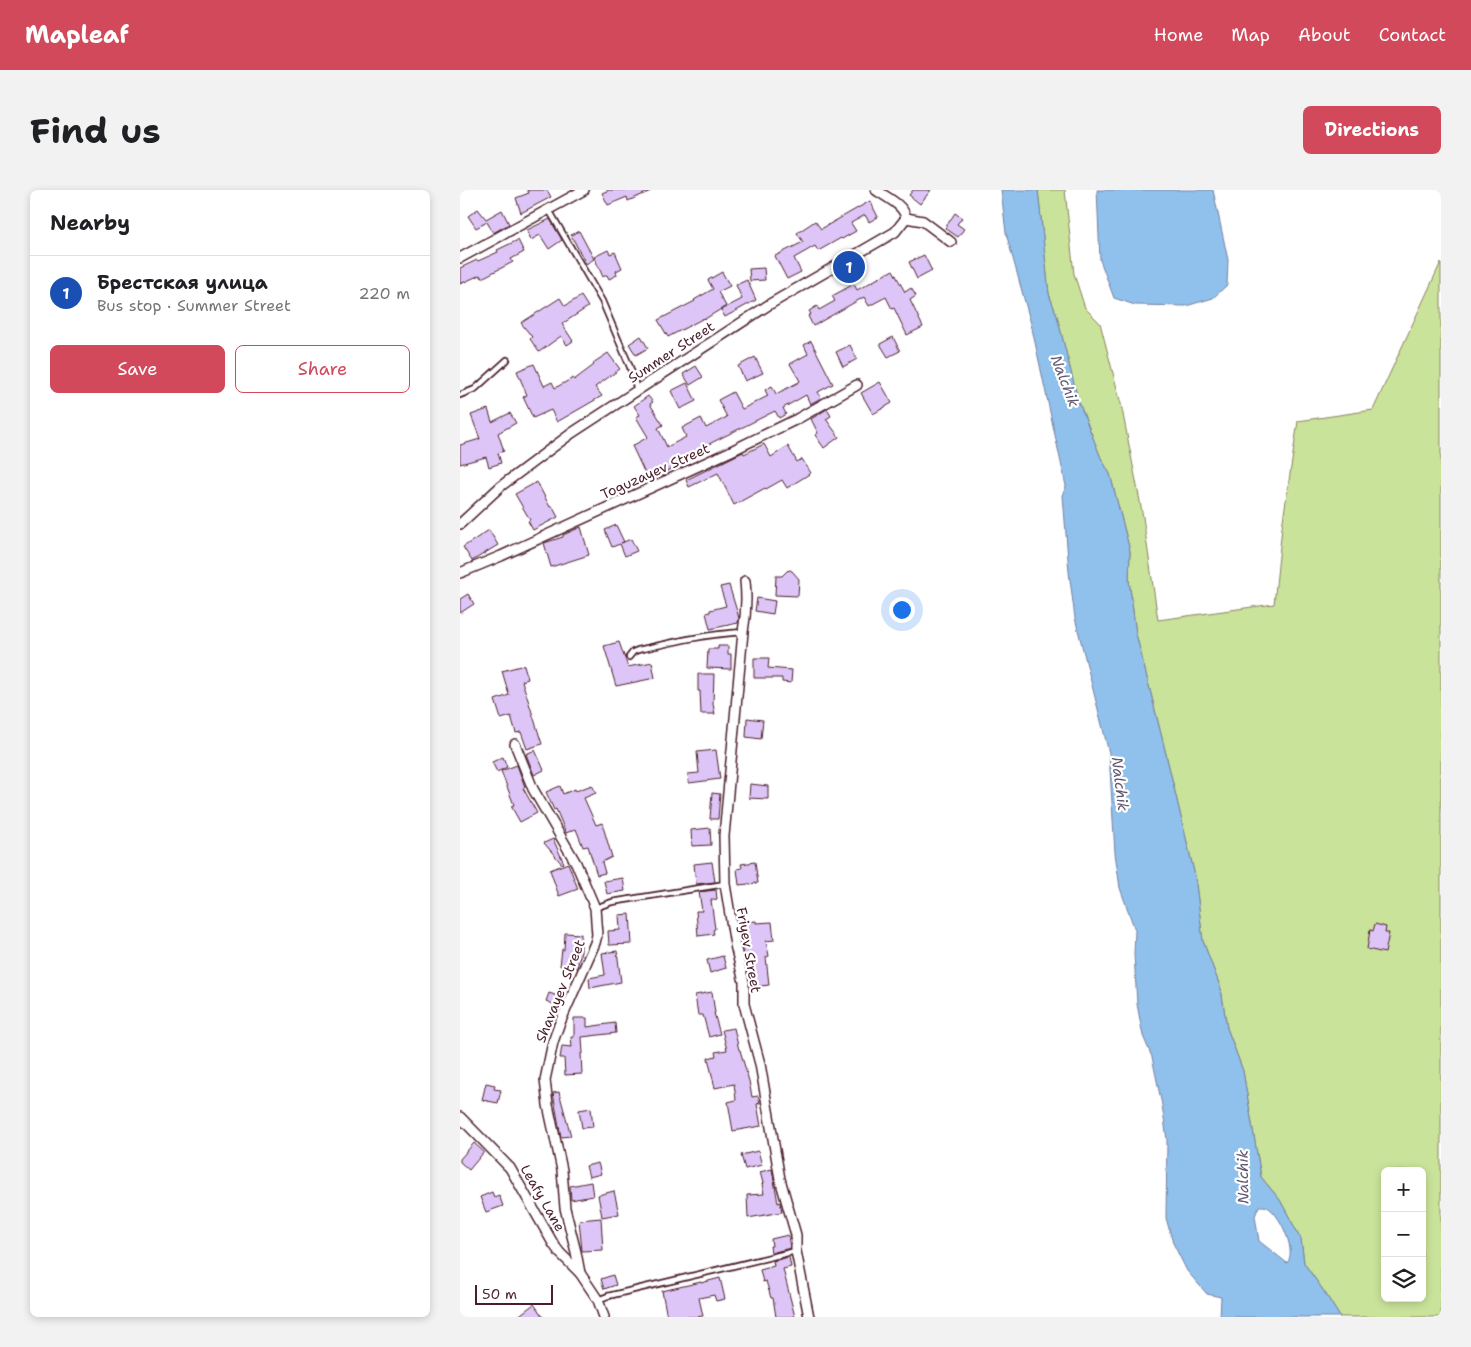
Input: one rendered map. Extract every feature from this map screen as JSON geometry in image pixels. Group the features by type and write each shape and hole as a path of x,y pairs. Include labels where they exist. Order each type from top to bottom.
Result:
{"street":[{"path":"460,258 584,190"},
{"path":"876,190 902,208 906,218 923,222 951,242"},
{"name":"Summer Street","path":"460,524 518,472 572,433 770,304 895,232 904,223 906,218"},
{"name":"Toguzayev Street","path":"460,573 502,556 729,452 796,419 857,385"},
{"name":"Friyev Street","path":"745,581 747,598 724,836 725,884 734,946 744,982 744,1004 760,1064 780,1179 796,1235 796,1251 809,1317"},
{"name":"Shavayev Street","path":"515,744 532,789 576,863 595,908 597,928 595,943 559,1025 545,1080 548,1104 562,1170 565,1208 580,1273 598,1300 604,1317"},
{"name":"Leafy Lane","path":"460,1117 510,1168 554,1245 580,1273"}],"lane":[{"path":"550,210 602,301 630,367 636,390"},
{"path":"460,395 475,388 507,360"},
{"path":"629,656 638,650 686,639 743,632"},
{"path":"595,908 612,902 725,884"},
{"path":"598,1300 796,1251"}],"green space":[{"path":"1038,190 1065,190 1074,274 1085,308 1100,323 1121,404 1143,517 1158,620 1274,604 1282,527 1298,421 1373,410 1441,262 1441,1317 1340,1317 1304,1263 1301,1239 1280,1200 1261,1177 1243,1071 1227,1028 1221,989 1203,941 1195,876 1136,634 1129,580 1130,551 1110,474 1101,458 1078,400 1057,316 1049,294"}],"water":[{"name":"Nalchik","path":"1001,190 1038,190 1049,294 1057,316 1078,400 1101,458 1110,474 1130,551 1129,580 1136,634 1195,876 1203,941 1221,989 1227,1028 1243,1071 1261,1177 1280,1200 1301,1239 1304,1263 1340,1317 1220,1317 1221,1297 1207,1294 1187,1271 1173,1243 1166,1218 1167,1140 1152,1057 1143,1036 1137,1004 1134,954 1135,930 1120,888 1115,853 1109,753 1075,618 1063,496 1066,486 1031,324 1006,233","holes":["1259,1206 1270,1209 1283,1227 1290,1251 1290,1258 1287,1263 1259,1241 1255,1216"]},
{"path":"1097,190 1213,190 1228,260 1227,285 1213,298 1186,306 1135,305 1114,298 1100,260"}],"building":[{"path":"527,190 547,190 551,197 521,213 516,198 529,193"},
{"path":"609,190 653,190 628,201 627,197 608,205 602,193"},
{"path":"913,190 931,190 920,204 909,195"},
{"path":"870,201 878,217 869,222 865,215 851,223 856,231 818,251 815,246 794,258 801,272 787,279 775,256 803,242 797,233 815,221 821,229"},
{"path":"478,209 486,219 502,210 509,224 493,233 487,222 476,228 468,216"},
{"path":"955,213 962,218 957,224 964,229 958,237 945,228"},
{"path":"550,219 562,240 549,249 540,235 531,240 527,230"},
{"path":"579,231 594,259 586,264 571,235"},
{"path":"518,240 524,252 511,259 513,262 482,278 480,275 460,284 460,268 498,252 497,250"},
{"path":"608,250 610,254 615,252 622,268 616,271 617,275 609,279 607,275 603,277 594,257"},
{"path":"924,255 932,271 917,279 909,262"},
{"path":"764,268 765,280 750,281 749,269"},
{"path":"893,270 905,292 911,288 916,296 910,300 923,327 907,335 894,308 892,309 886,297 869,306 864,297 813,326 808,316 811,314 809,311 817,306 819,310 835,301 832,296 854,284 857,290"},
{"path":"722,272 730,286 718,292 726,306 705,319 668,337 658,320 695,301 713,289 708,280"},
{"path":"747,280 756,300 725,317 721,310 742,299 736,285"},
{"path":"581,296 588,307 562,324 573,341 567,345 561,336 539,352 530,339 532,337 521,323 560,298 565,306"},
{"path":"641,336 648,348 636,355 629,344"},
{"path":"893,337 900,351 888,357 880,344"},
{"path":"811,341 833,384 818,392 821,398 810,404 806,395 783,408 786,414 779,418 775,411 713,442 675,463 677,466 648,480 632,446 648,437 636,417 640,415 634,406 648,396 653,402 650,404 663,425 658,428 667,447 686,437 682,428 701,418 706,428 727,417 718,400 733,392 742,409 768,396 765,390 772,386 776,394 799,382 790,364 808,354 804,345"},
{"path":"850,345 857,359 843,367 836,352"},
{"path":"608,353 620,369 595,387 602,396 557,422 551,410 533,418 523,397 527,395 517,371 534,364 544,386 552,382 555,388 573,378 574,380"},
{"path":"755,357 763,373 745,381 738,366"},
{"path":"696,366 703,377 690,385 683,374"},
{"path":"880,382 892,403 873,414 861,393"},
{"path":"687,383 696,401 680,409 671,391"},
{"path":"488,409 492,422 510,413 516,423 498,433 504,451 498,453 501,463 489,467 486,457 460,464 460,445 480,439 471,415"},
{"path":"827,409 831,416 826,419 839,437 824,448 815,435 818,433 811,419"},
{"path":"764,444 771,457 788,446 797,462 802,459 811,473 787,488 782,480 734,505 718,473 689,487 686,480 743,452 744,454"},
{"path":"537,482 550,507 552,506 558,517 533,530 528,521 530,520 515,494"},
{"path":"616,525 624,542 631,539 637,551 625,556 620,544 612,547 605,530"},
{"path":"581,527 589,555 551,567 544,543 563,537 563,535"},
{"path":"489,530 498,545 472,561 463,547"},
{"path":"790,570 799,579 798,596 775,595 776,576 782,576"},
{"path":"729,585 739,618 738,623 710,629 706,613 710,612 710,610 726,606 720,587"},
{"path":"468,594 474,604 460,613 460,599"},
{"path":"757,598 775,601 773,614 755,611"},
{"path":"619,642 628,667 652,662 655,678 616,686 604,646"},
{"path":"718,646 728,646 728,654 731,654 731,669 707,668 708,649 718,649"},
{"path":"754,658 769,658 768,668 792,670 791,683 782,682 782,678 754,678"},
{"path":"524,665 528,679 522,681 542,744 527,749 521,732 516,733 511,716 501,719 495,700 509,695 502,671"},
{"path":"698,674 714,674 713,704 715,714 701,714"},
{"path":"747,718 763,720 761,739 746,737"},
{"path":"535,750 544,770 534,775 526,754"},
{"path":"716,750 720,779 689,783 688,774 699,773 697,752"},
{"path":"503,757 507,767 497,772 492,762"},
{"path":"517,765 525,787 523,788 537,813 520,822 511,806 514,805 501,771"},
{"path":"750,784 768,786 768,799 749,798"},
{"path":"592,785 596,793 584,798 596,825 602,823 612,857 602,862 605,873 597,875 588,846 583,847 576,829 566,833 556,809 554,810 546,792 560,786 563,794"},
{"path":"712,793 720,794 718,819 710,819"},
{"path":"710,828 711,845 692,846 691,830"},
{"path":"553,839 564,863 562,864 544,843"},
{"path":"712,862 715,882 696,884 694,864"},
{"path":"755,862 758,883 739,885 737,869 742,868 741,864"},
{"path":"568,863 578,889 559,896 550,870"},
{"path":"623,878 625,891 607,894 604,881"},
{"path":"716,890 717,899 711,900 714,934 698,936 696,911 702,911 699,892"},
{"path":"630,914 632,944 609,945 608,931 620,930 619,915"},
{"path":"756,921 756,923 772,922 774,940 766,941 769,956 766,957 769,985 754,987 751,960 745,961 739,925 746,925 745,922"},
{"path":"1375,924 1386,927 1385,933 1389,933 1385,953 1367,949 1370,930 1373,931"},
{"path":"565,933 581,934 581,952 577,968 560,966 562,949 564,950"},
{"path":"617,951 621,982 590,988 589,978 605,975 602,953"},
{"path":"723,956 726,968 710,973 707,960"},
{"path":"712,992 714,1013 720,1034 709,1037 703,1015 698,1015 695,995"},
{"path":"549,993 564,998 560,1007 546,1001"},
{"path":"574,1018 587,1018 587,1027 615,1023 616,1033 582,1037 582,1074 565,1075 564,1058 560,1058 562,1046 572,1047 571,1037 574,1037"},
{"path":"734,1028 752,1097 758,1096 760,1103 757,1104 761,1126 733,1131 728,1102 736,1100 734,1084 715,1088 708,1058 716,1056 715,1052 727,1050 722,1030"},
{"path":"486,1083 495,1085 494,1089 501,1090 498,1103 482,1100"},
{"path":"559,1092 571,1136 561,1137 553,1093"},
{"path":"591,1108 593,1127 582,1128 579,1110"},
{"path":"474,1143 484,1152 469,1170 460,1162 460,1159"},
{"path":"758,1151 762,1165 745,1169 741,1155"},
{"path":"598,1163 601,1174 589,1177 586,1166"},
{"path":"772,1169 778,1203 780,1202 782,1212 748,1218 747,1195 764,1194 760,1172"},
{"path":"591,1182 593,1196 571,1200 570,1186"},
{"path":"614,1191 619,1214 602,1217 598,1195"},
{"path":"492,1192 494,1197 499,1195 503,1206 486,1212 480,1197"},
{"path":"601,1218 603,1250 582,1251 579,1220"},
{"path":"788,1235 790,1248 771,1253 771,1239"},
{"path":"789,1257 791,1267 783,1269 795,1317 776,1317 773,1298 771,1298 766,1281 763,1282 760,1270 774,1266 773,1261"},
{"path":"613,1275 616,1285 604,1289 601,1279"},
{"path":"720,1278 725,1299 716,1301 714,1295 699,1298 703,1316 667,1317 662,1291"},
{"path":"534,1304 543,1317 517,1317"}],"place":[{"name":"Брестская улица","path":"849,267"}]}
